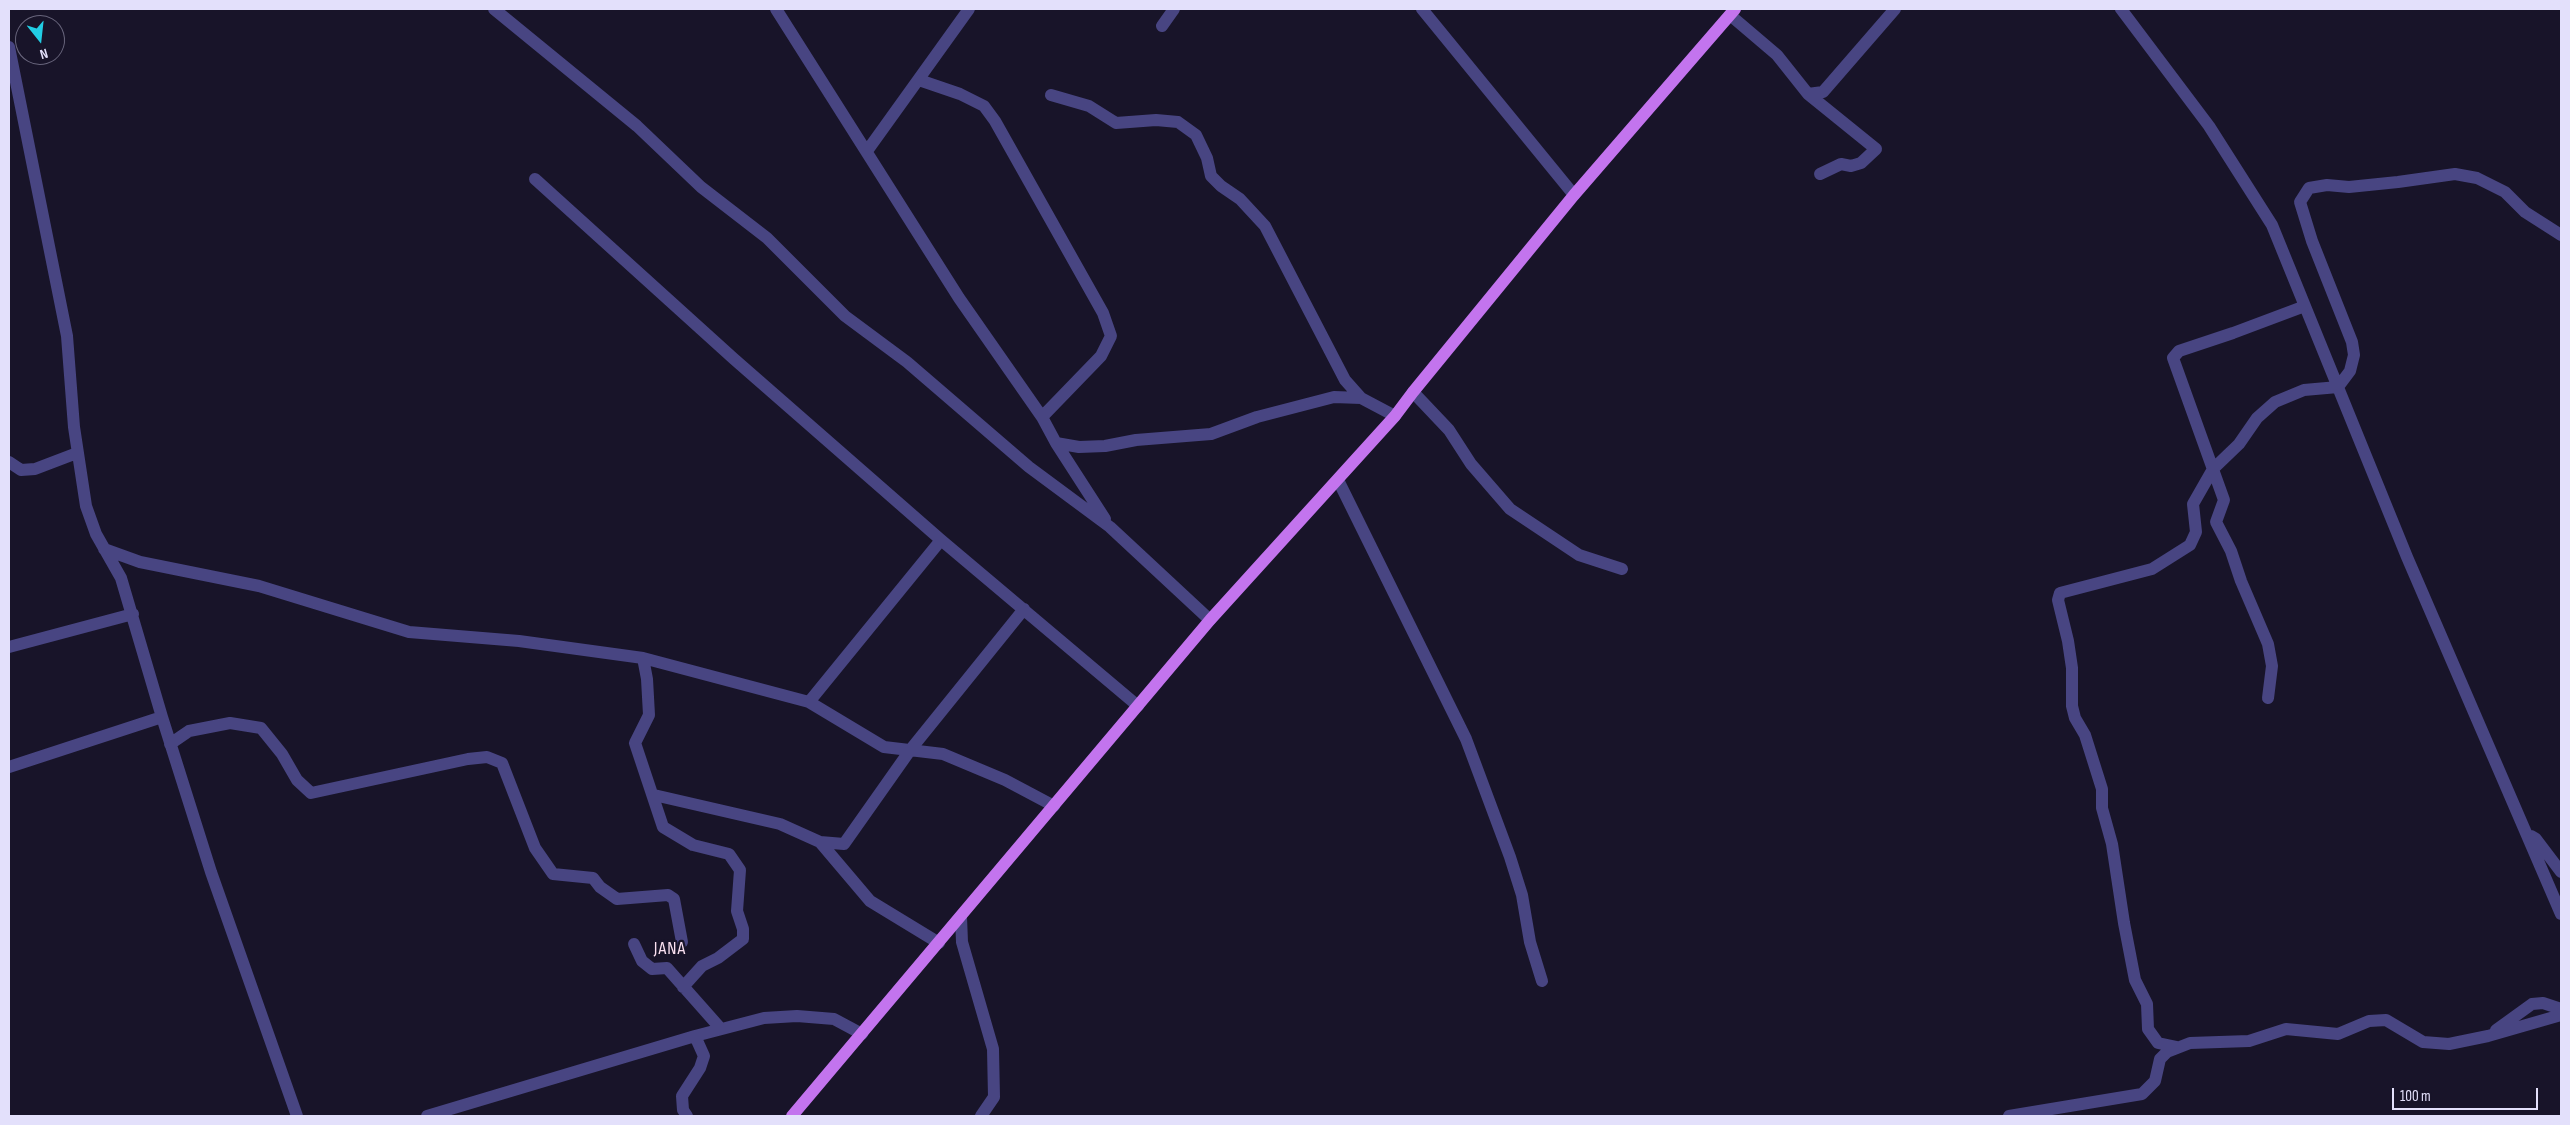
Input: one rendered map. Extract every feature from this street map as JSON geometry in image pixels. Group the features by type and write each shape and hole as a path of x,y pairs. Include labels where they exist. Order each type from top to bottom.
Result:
{"main road":[{"path":"792,1116 1210,620 1395,416 1574,196 1732,12"}],"street":[{"path":"494,9 637,126 701,188 767,238 845,316 907,362 1029,467 1110,526 1210,620"},
{"path":"776,9 959,298 1042,417 1056,443 1110,526"},
{"path":"867,151 969,9"},
{"path":"1162,26 1174,9"},
{"path":"1422,9 1574,196"},
{"path":"1808,94 1823,92 1895,9"},
{"path":"1732,12 1777,55 1808,94 1876,149 1861,163 1852,166 1841,164 1820,174"},
{"path":"2125,13 2209,126 2272,225 2407,557 2561,914"},
{"path":"9,47 67,336 67,365 86,506 96,534 121,578 170,744 211,872 297,1116"},
{"path":"919,80 960,94 984,106 996,121 1104,313 1111,336 1101,356 1042,417"},
{"path":"1051,95 1089,106 1116,124 1156,120 1178,122 1196,135 1207,158 1211,176 1221,186 1240,199 1265,226 1345,380 1361,398 1395,416"},
{"path":"2177,1047 2158,1043 2148,1029 2146,1004 2135,980 2112,844 2102,808 2102,788 2085,735 2075,718 2072,706 2072,668 2068,641 2058,600 2060,593 2152,569 2190,545 2196,532 2193,504 2213,469 2239,444 2257,418 2275,402 2304,390 2338,387 2350,371 2354,355 2343,316 2312,241 2300,202 2309,188 2327,185 2349,187 2455,174 2477,178 2505,192 2525,212 2561,235"},
{"path":"535,179 734,359 941,540 1138,706"},
{"path":"2268,698 2272,666 2268,644 2241,581 2231,551 2216,522 2224,500 2173,358 2178,350 2233,333 2305,306"},
{"path":"1413,392 1449,430 1471,464 1510,509 1579,556 1622,569"},
{"path":"1056,443 1079,447 1105,446 1136,440 1211,434 1257,417 1326,398 1361,398"},
{"path":"9,462 15,471 35,469 78,453"},
{"path":"1338,480 1466,739 1510,857 1522,895 1530,942 1542,981"},
{"path":"809,702 941,540"},
{"path":"104,548 140,562 259,586 409,632 518,641 643,658 809,702 884,747 943,754 1005,780 1054,806"},
{"path":"654,795 780,824 820,842 844,844 911,749 1024,609"},
{"path":"9,647 133,614"},
{"path":"643,658 647,679 649,715 635,743 664,827 693,846 729,854 740,870 737,911 743,930 743,939 718,958 702,966 683,987"},
{"path":"9,767 162,717"},
{"path":"170,744 189,731 230,723 261,728 282,754 297,780 311,793 468,759 487,757 502,763 535,848 553,874 593,878 600,887 617,899 668,895 674,899 682,942"},
{"path":"2528,834 2536,839 2561,872"},
{"path":"820,842 870,901 938,943"},
{"path":"961,917 962,942 993,1049 994,1097 982,1116"},
{"path":"634,944 642,961 652,968 667,968 721,1029"},
{"path":"2488,1036 2532,1004 2543,1003 2561,1009"},
{"path":"2009,1116 2142,1094 2155,1081 2160,1059 2167,1052 2190,1043 2249,1041 2286,1030 2338,1034 2369,1021 2386,1020 2423,1042 2435,1044 2488,1036 2561,1015"},
{"path":"427,1116 695,1036 764,1018 797,1016 834,1019 862,1034"},
{"path":"687,1116 683,1110 682,1096 700,1068 704,1056 695,1036"}],"district":[{"name":"JANA","path":"670,949"}]}
